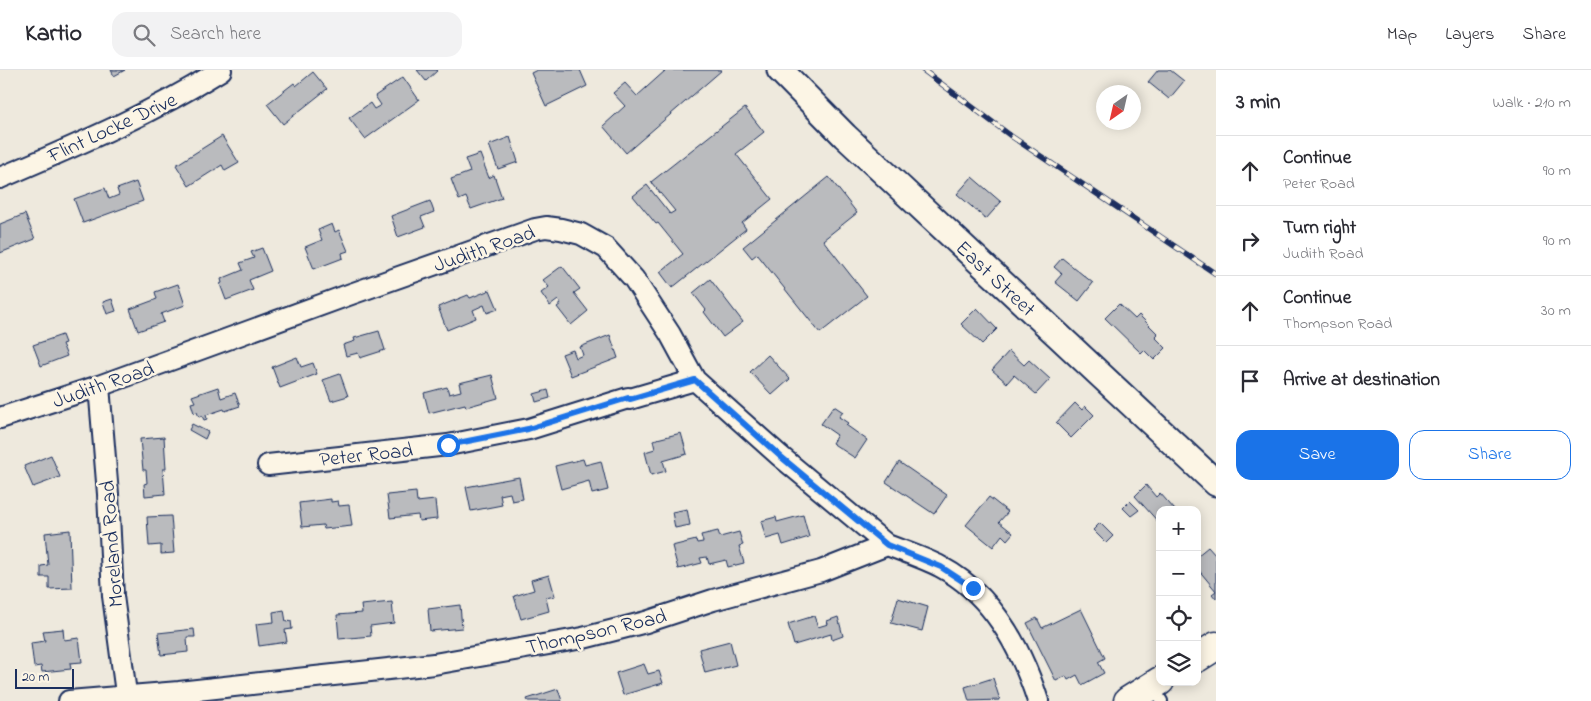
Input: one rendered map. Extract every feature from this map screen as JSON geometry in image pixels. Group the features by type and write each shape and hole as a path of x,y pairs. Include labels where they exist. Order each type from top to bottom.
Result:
{"main road":[{"path":"1201,655 1216,646"},
{"path":"1128,701 1158,689"}],"street":[{"name":"Flint Locke Drive","path":"0,178 103,134 187,92 221,70"},
{"name":"East Street","path":"780,70 801,93 881,170 1216,482"},
{"name":"Judith Road","path":"0,418 99,386 535,229 546,227 561,229 581,234 606,248 634,279 670,334 695,380 780,456 887,545"},
{"name":"Peter Road","path":"268,465 448,445 475,440 528,429 628,398 695,380"},
{"name":"Moreland Road","path":"99,386 108,494 113,596 127,698"},
{"name":"Thompson Road","path":"70,701 127,698 434,664 583,638 646,622 713,600 820,571 887,545"},
{"path":"887,545 941,567 973,588 996,615 1029,672 1038,701"}],"building":[{"path":"111,70 125,70 114,76"},
{"path":"417,70 438,70 426,81"},
{"path":"537,70 580,70 587,86 546,106 531,73"},
{"path":"666,70 722,70 626,153 603,126 625,106 613,93 625,83 637,96"},
{"path":"1158,70 1170,70 1184,81 1169,99 1148,82"},
{"path":"313,72 327,89 283,124 267,104 294,83 296,86"},
{"path":"403,77 419,100 365,139 349,118 370,103 374,109 381,105 375,96"},
{"path":"745,108 764,132 736,154 772,199 742,223 746,229 672,288 660,272 683,254 633,196 647,185 670,214 675,211 651,182"},
{"path":"222,136 239,163 225,171 222,165 189,186 176,165"},
{"path":"510,137 518,162 498,169 489,145"},
{"path":"480,154 489,178 494,175 502,198 471,209 466,197 459,200 451,179 470,172 465,159"},
{"path":"829,177 857,213 823,240 867,296 820,333 757,254 752,258 743,247"},
{"path":"972,177 1001,202 986,219 957,194"},
{"path":"136,182 143,201 83,223 74,199 105,188 109,199 119,195 117,189"},
{"path":"430,201 434,212 421,217 425,227 398,237 391,216"},
{"path":"25,214 35,239 0,253 0,224"},
{"path":"332,224 335,232 339,230 348,251 342,253 343,258 314,269 305,247 322,240 318,230"},
{"path":"262,248 271,271 249,280 253,290 226,300 220,284 222,283 221,279 243,270 240,263 254,258 251,252"},
{"path":"1062,258 1093,283 1079,301 1055,282 1062,274 1054,267"},
{"path":"562,266 580,289 574,293 588,311 571,325 557,307 561,304 558,300 550,306 541,293 549,287 543,280"},
{"path":"710,279 743,322 723,337 704,312 706,310 693,293"},
{"path":"178,284 185,305 161,314 164,322 138,331 130,309 157,299 155,292"},
{"path":"490,290 498,309 487,313 484,305 473,310 476,318 447,330 438,307 468,295 470,298"},
{"path":"112,299 116,311 107,314 103,302"},
{"path":"1119,304 1135,319 1139,315 1158,334 1155,337 1166,348 1154,360 1144,350 1141,353 1105,318"},
{"path":"977,308 997,329 982,344 961,324"},
{"path":"379,331 385,350 360,358 358,353 346,356 343,345 355,341 354,338"},
{"path":"62,335 65,343 62,344 67,356 41,366 33,345"},
{"path":"610,335 618,358 571,376 562,354 573,350 576,358 583,355 580,347"},
{"path":"1009,351 1024,365 1029,360 1050,379 1036,394 1014,375 1007,383 992,370"},
{"path":"768,355 790,379 772,395 750,372"},
{"path":"297,357 301,367 313,363 317,374 280,388 272,367"},
{"path":"340,374 348,396 331,401 323,380"},
{"path":"492,375 498,398 466,407 465,404 429,413 424,393 447,387 449,394 461,391 459,383"},
{"path":"218,387 221,398 235,393 240,406 206,415 207,419 204,420 202,416 199,417 197,412 194,413 191,403 195,402 192,396"},
{"path":"548,390 550,398 536,402 534,394"},
{"path":"1075,403 1082,410 1085,406 1094,415 1071,438 1056,423"},
{"path":"834,406 843,412 839,417 848,423 846,425 867,440 855,458 832,443 837,435 821,424"},
{"path":"192,424 208,432 205,439 189,430"},
{"path":"681,433 687,454 663,461 666,471 651,475 645,452 655,449 653,440"},
{"path":"164,437 166,469 163,469 165,494 145,496 146,470 143,470 140,439"},
{"path":"51,455 60,477 33,487 24,466"},
{"path":"583,459 585,465 601,461 608,490 592,494 589,481 561,489 555,466"},
{"path":"899,462 947,495 934,514 886,482"},
{"path":"519,477 523,499 512,501 510,493 500,495 502,505 471,511 466,487"},
{"path":"1146,485 1156,497 1160,493 1171,506 1156,506 1156,520 1135,496"},
{"path":"416,492 417,502 435,500 437,519 419,521 418,515 390,518 387,495"},
{"path":"989,497 1008,512 999,522 1013,533 1007,540 1002,535 993,547 966,525"},
{"path":"331,499 331,502 338,501 339,506 349,505 352,526 324,529 323,525 302,527 299,503"},
{"path":"1130,501 1139,510 1131,516 1123,508"},
{"path":"687,509 690,525 675,528 672,512"},
{"path":"803,515 809,537 783,545 780,535 766,539 761,521 776,517 777,522"},
{"path":"171,516 174,553 161,554 161,545 149,546 147,517"},
{"path":"1100,523 1113,536 1106,543 1093,530"},
{"path":"70,530 72,588 49,589 49,577 41,577 41,566 48,565 45,533"},
{"path":"718,531 720,537 739,532 743,545 739,546 744,563 728,567 726,560 709,564 707,557 700,558 702,563 678,569 672,546 696,540 697,543 703,542 701,535"},
{"path":"1208,547 1216,556 1216,591 1201,573 1201,553"},
{"path":"549,575 555,596 546,598 549,611 521,619 514,596 534,590 531,580"},
{"path":"1216,591 1216,599 1212,594"},
{"path":"898,598 928,607 922,631 891,623"},
{"path":"392,602 394,623 370,626 371,636 339,639 337,615 362,613 361,605"},
{"path":"460,605 462,628 430,631 428,609"},
{"path":"1081,609 1105,658 1098,662 1104,673 1082,685 1077,675 1068,680 1066,676 1056,681 1027,623 1037,618 1042,628"},
{"path":"284,610 286,622 291,621 292,629 285,630 287,642 259,646 256,624 274,622 273,612"},
{"path":"814,616 818,627 828,624 827,621 838,617 843,636 832,640 831,634 794,645 788,624"},
{"path":"63,629 64,640 79,638 82,662 70,663 71,669 42,672 41,666 34,667 31,643 45,641 43,631"},
{"path":"194,629 195,637 187,637 188,652 161,655 158,633"},
{"path":"730,641 736,665 705,673 699,649"},
{"path":"644,664 648,674 659,671 663,683 623,695 616,673"},
{"path":"993,678 1000,700 969,701 965,687"},
{"path":"558,689 562,701 528,701 527,699"}],"railway":[{"path":"923,70 1011,136 1216,274"}],"route":[{"path":"448,445 528,429 628,398 695,380 780,456 887,545 941,567 973,588"}]}
